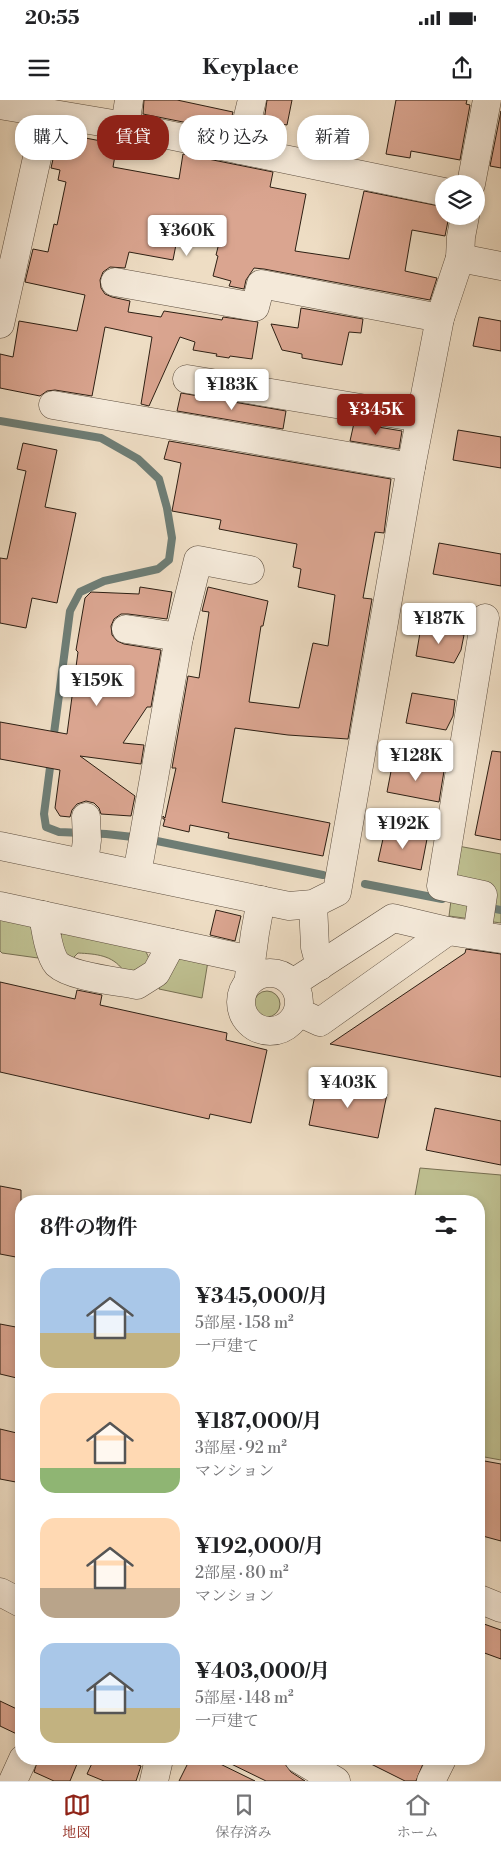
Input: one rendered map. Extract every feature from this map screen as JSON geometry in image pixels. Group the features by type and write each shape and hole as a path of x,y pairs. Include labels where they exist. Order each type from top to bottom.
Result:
{"street":[{"path":"248,115 252,100"},
{"path":"473,175 487,100"},
{"path":"0,105 47,113 127,113 179,130"},
{"path":"0,324 47,113"},
{"path":"287,160 435,190"},
{"path":"0,846 86,836 137,874 289,906 313,904 337,892 420,418 440,318 460,258 463,225"},
{"path":"460,258 501,266"},
{"path":"115,282 255,307 261,284 440,318"},
{"path":"187,379 420,418"},
{"path":"53,405 411,467"},
{"path":"137,874 179,637 198,560 250,570"},
{"path":"485,618 441,886 485,921"},
{"path":"126,629 179,637"},
{"path":"0,906 172,943 250,971 257,976 266,973 276,973 286,977 293,983 298,992 298,1012 285,1027 266,1031 250,1023 241,1007 241,998 250,971 261,900"},
{"path":"313,904 315,947 320,966"},
{"path":"43,915 48,943 57,964 75,974 136,985 156,973 172,943"},
{"path":"293,983 393,918 448,930"},
{"path":"298,1012 320,1022 448,930 485,921"},
{"path":"0,1592 15,1600"},
{"path":"485,1601 501,1608"},
{"path":"13,1781 20,1765"},
{"path":"154,1781 158,1765"},
{"path":"431,1781 439,1765"}],"green space":[{"path":"458,846 501,854 501,923 449,916"},
{"path":"0,915 30,924 40,952 38,958 2,953 0,951"},
{"path":"63,933 144,949 149,961 145,974 123,970 109,958 91,954 78,953 68,963 59,937"},
{"path":"177,959 208,961 202,998 159,989 162,980"},
{"path":"267,991 276,995 280,1004 276,1013 267,1017 258,1013 254,1004 258,995"},
{"path":"420,1168 501,1175 501,1460 485,1457 485,1195 415,1195"}],"building":[{"path":"144,100 177,100 233,112 232,115 179,115 179,121 169,119 169,115 143,114"},
{"path":"267,100 292,100 287,125 287,115 265,115"},
{"path":"396,100 467,100 466,104 470,105 460,160 411,151 410,158 386,154"},
{"path":"501,111 501,168 490,166"},
{"path":"87,138 97,140 97,160 114,160 113,167 179,179 182,160 213,160 273,172 270,187 306,194 295,251 349,259 364,191 435,205 435,225 447,225 445,236 412,230 405,271 437,278 430,300 254,268 246,280 244,289 229,286 231,281 213,276 222,231 180,224 173,260 129,252 125,268 110,267 103,272 100,280 101,288 105,294 130,301 128,312 161,317 164,311 222,320 223,317 258,322 252,359 230,356 229,358 193,350 195,342 180,337 149,406 141,404 152,337 105,327 92,396 55,390 47,391 40,396 0,388 0,354 13,357 19,321 77,331 85,295 25,282 33,249 48,252 54,224 57,225 66,182 58,180 60,170 51,168 53,160 87,160"},
{"path":"301,308 363,319 361,333 349,332 342,365 302,358 302,354 282,350 271,324 298,328"},
{"path":"479,317 501,321 501,351 473,346"},
{"path":"181,393 286,411 283,429 177,411"},
{"path":"354,423 402,431 399,449 350,441"},
{"path":"458,430 501,437 501,468 453,460"},
{"path":"169,441 391,479 384,533 375,532 363,598 372,599 348,739 288,735 235,728 222,802 330,823 323,856 228,838 229,833 190,825 189,832 163,826 165,819 163,819 163,816 165,818 176,768 172,768 188,676 199,678 209,612 202,611 208,587 268,601 263,626 261,626 249,702 299,708 313,643 328,646 335,595 298,587 301,569 293,567 297,544 219,529 221,520 172,511 181,463 164,459"},
{"path":"23,443 57,450 45,507 76,513 57,603 32,598 26,628 0,623 0,558 7,559 26,471 17,469"},
{"path":"439,543 501,554 501,586 433,574"},
{"path":"140,587 172,592 167,619 121,614 114,619 111,626 112,635 117,641 124,644 161,650 151,707 147,707 123,743 144,745 141,764 80,756 135,796 131,816 101,814 99,808 94,803 86,801 77,804 72,810 70,817 60,816 55,808 60,770 0,759 0,722 67,734 78,652 76,650 85,598 91,592 139,594"},
{"path":"421,627 464,635 461,650 454,663 416,656"},
{"path":"412,693 455,700 453,716 446,730 406,723"},
{"path":"492,751 501,752 501,840 475,835"},
{"path":"393,761 444,771 439,802 387,792"},
{"path":"385,830 427,839 421,870 378,861"},
{"path":"216,910 241,916 235,941 210,935"},
{"path":"466,949 501,954 501,1077 330,1044 465,953"},
{"path":"0,982 75,999 77,990 102,995 100,1005 227,1033 226,1040 267,1050 251,1123 210,1114 209,1119 0,1072"},
{"path":"318,1080 387,1094 378,1138 309,1125"},
{"path":"435,1108 501,1121 501,1165 426,1150"},
{"path":"0,1186 21,1190 21,1195 15,1195 15,1257 0,1254"},
{"path":"0,1324 15,1327 15,1378 0,1374"},
{"path":"0,1429 15,1433 15,1482 0,1479"},
{"path":"485,1461 501,1464 501,1541 485,1537"},
{"path":"485,1624 501,1630 501,1659 485,1653"},
{"path":"0,1701 15,1708 15,1733 0,1726"},
{"path":"36,1765 77,1765 70,1781 54,1781 34,1772"},
{"path":"91,1765 141,1766 136,1781 104,1781 87,1774"},
{"path":"187,1765 222,1765 255,1781 179,1781"},
{"path":"233,1765 286,1765 291,1772 305,1781 266,1781"},
{"path":"373,1765 423,1765 416,1781 405,1781"}],"waterway":[{"path":"0,421 101,438 138,459 159,479 167,508 172,538 169,560 158,569 104,581 80,592 70,611 53,741"},
{"path":"51,760 44,814 46,827 59,832 133,837"},
{"path":"152,840 323,875"},
{"path":"365,884 442,899"},
{"path":"485,907 501,910"}]}
